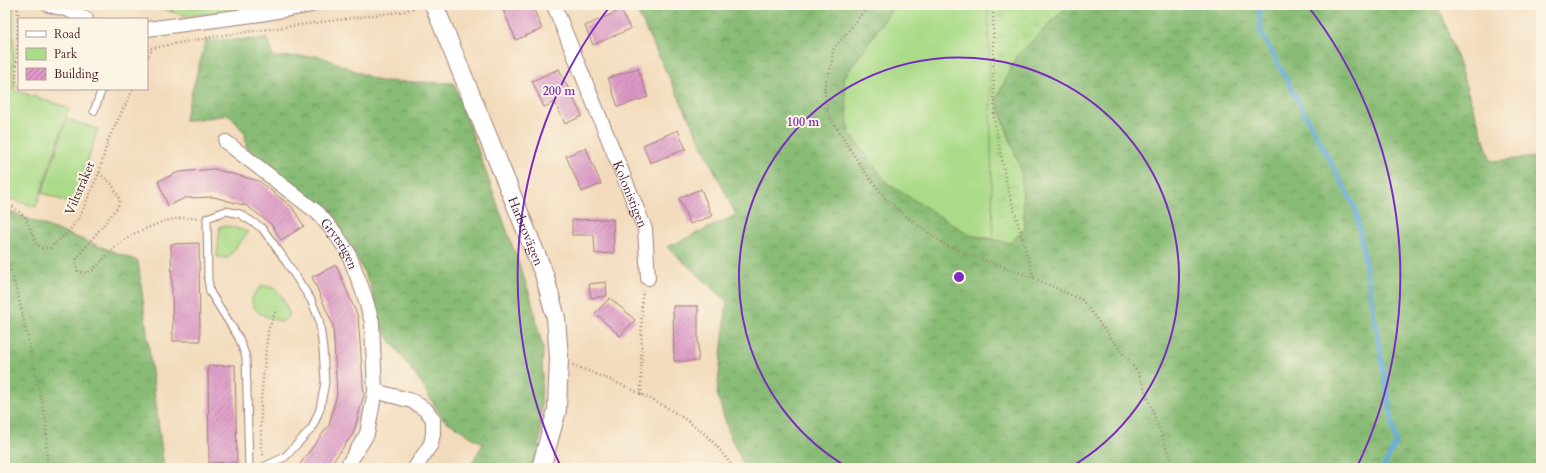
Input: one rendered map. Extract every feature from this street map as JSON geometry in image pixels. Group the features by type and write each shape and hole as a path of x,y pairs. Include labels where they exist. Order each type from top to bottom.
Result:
{"street":[{"path":"49,5 69,10 84,18"},
{"path":"148,28 260,9 311,5"},
{"name":"Harbrovägen","path":"434,5 544,274 556,318 559,358 557,410 541,468"},
{"name":"Kolonistigen","path":"554,5 645,229 648,278"},
{"name":"Grytstigen","path":"226,142 318,213 335,232 348,252 364,294 372,322 375,391 367,434 346,468"},
{"path":"375,391 412,401 426,410 433,419 431,444 415,468"}],"lane":[{"path":"94,112 102,90"},
{"path":"249,468 246,357 239,338 210,292 208,279 207,218 226,211 240,214 262,228 281,254 311,300 319,319 324,349 325,382 320,409 312,428 285,457 263,467"}],"path":[{"path":"18,5 16,87 18,86"},
{"path":"148,49 217,36 405,11 423,5"},
{"path":"869,5 833,50 831,68 824,86 828,114 864,171 885,198 911,220 947,246 1034,278 1082,300 1139,374 1174,468"},
{"path":"993,5 994,119 1007,186 1034,278"},
{"path":"148,57 152,48"},
{"name":"Viltstråket","path":"5,204 13,207 25,217 37,244 42,248 50,248 68,232 79,218 99,173 108,140 133,90"},
{"path":"99,173 112,184 120,200 117,208 78,258 76,266 78,271 86,273 93,270 115,247 133,234 164,221 182,218 207,218"},
{"path":"5,251 18,295 46,421 47,468"},
{"path":"641,395 642,297 648,278"},
{"path":"263,467 261,446 261,398 268,331 276,310"},
{"path":"559,358 641,395 678,414 706,436 734,468"}],"green space":[{"path":"5,5 13,5 14,90 69,108 36,207 5,197"},
{"path":"148,5 188,5 189,8 213,5 249,5 242,10 186,16"},
{"path":"634,5 895,5 844,78 849,132 888,183 970,235 1010,243 1025,228 1021,170 996,100 1016,57 1068,5 1439,5 1491,161 1541,157 1541,468 745,468 730,436 717,394 727,301 667,247 736,215"},
{"path":"895,5 1068,5 1016,57 996,100 1021,170 1025,228 1010,243 970,235"},
{"path":"895,5 988,5 993,239 970,235 887,183 849,132 844,78"},
{"path":"268,39 273,57 320,56 379,81 454,83 530,295 543,349 540,441 533,468 469,468 483,444 443,419 421,383 380,326 371,287 353,250 340,228 308,196 246,147 245,133 229,115 184,121 206,40"},
{"path":"67,119 98,129 73,204 42,193"},
{"path":"5,210 138,261 164,468 5,468"},
{"path":"220,226 229,226 248,232 228,258 217,257"},
{"path":"262,286 273,288 283,299 290,315 282,322 259,313 253,306 252,302 254,294"}],"building":[{"path":"501,5 532,5 542,29 516,40"},
{"path":"621,10 630,29 593,45 585,26"},
{"path":"638,68 648,97 618,107 608,78"},
{"path":"559,69 582,116 565,124 555,102 544,107 532,81"},
{"path":"678,130 686,149 650,163 643,145"},
{"path":"586,148 601,184 582,192 566,156"},
{"path":"214,169 259,181 292,207 304,226 281,240 271,224 247,206 214,197 185,198 168,206 158,181 179,172"},
{"path":"701,189 712,216 690,224 679,198"},
{"path":"613,219 614,253 595,254 594,235 572,235 572,220"},
{"path":"199,243 200,341 173,341 171,244"},
{"path":"336,265 358,317 364,395 353,434 328,468 297,468 329,425 337,394 333,325 312,277"},
{"path":"606,282 607,296 591,298 589,284"},
{"path":"610,298 635,320 620,336 595,313"},
{"path":"673,306 698,306 698,361 674,361"},
{"path":"235,365 237,462 209,463 208,366"}],"waterway":[{"path":"1260,5 1260,30 1356,209 1396,443 1383,468"}]}
